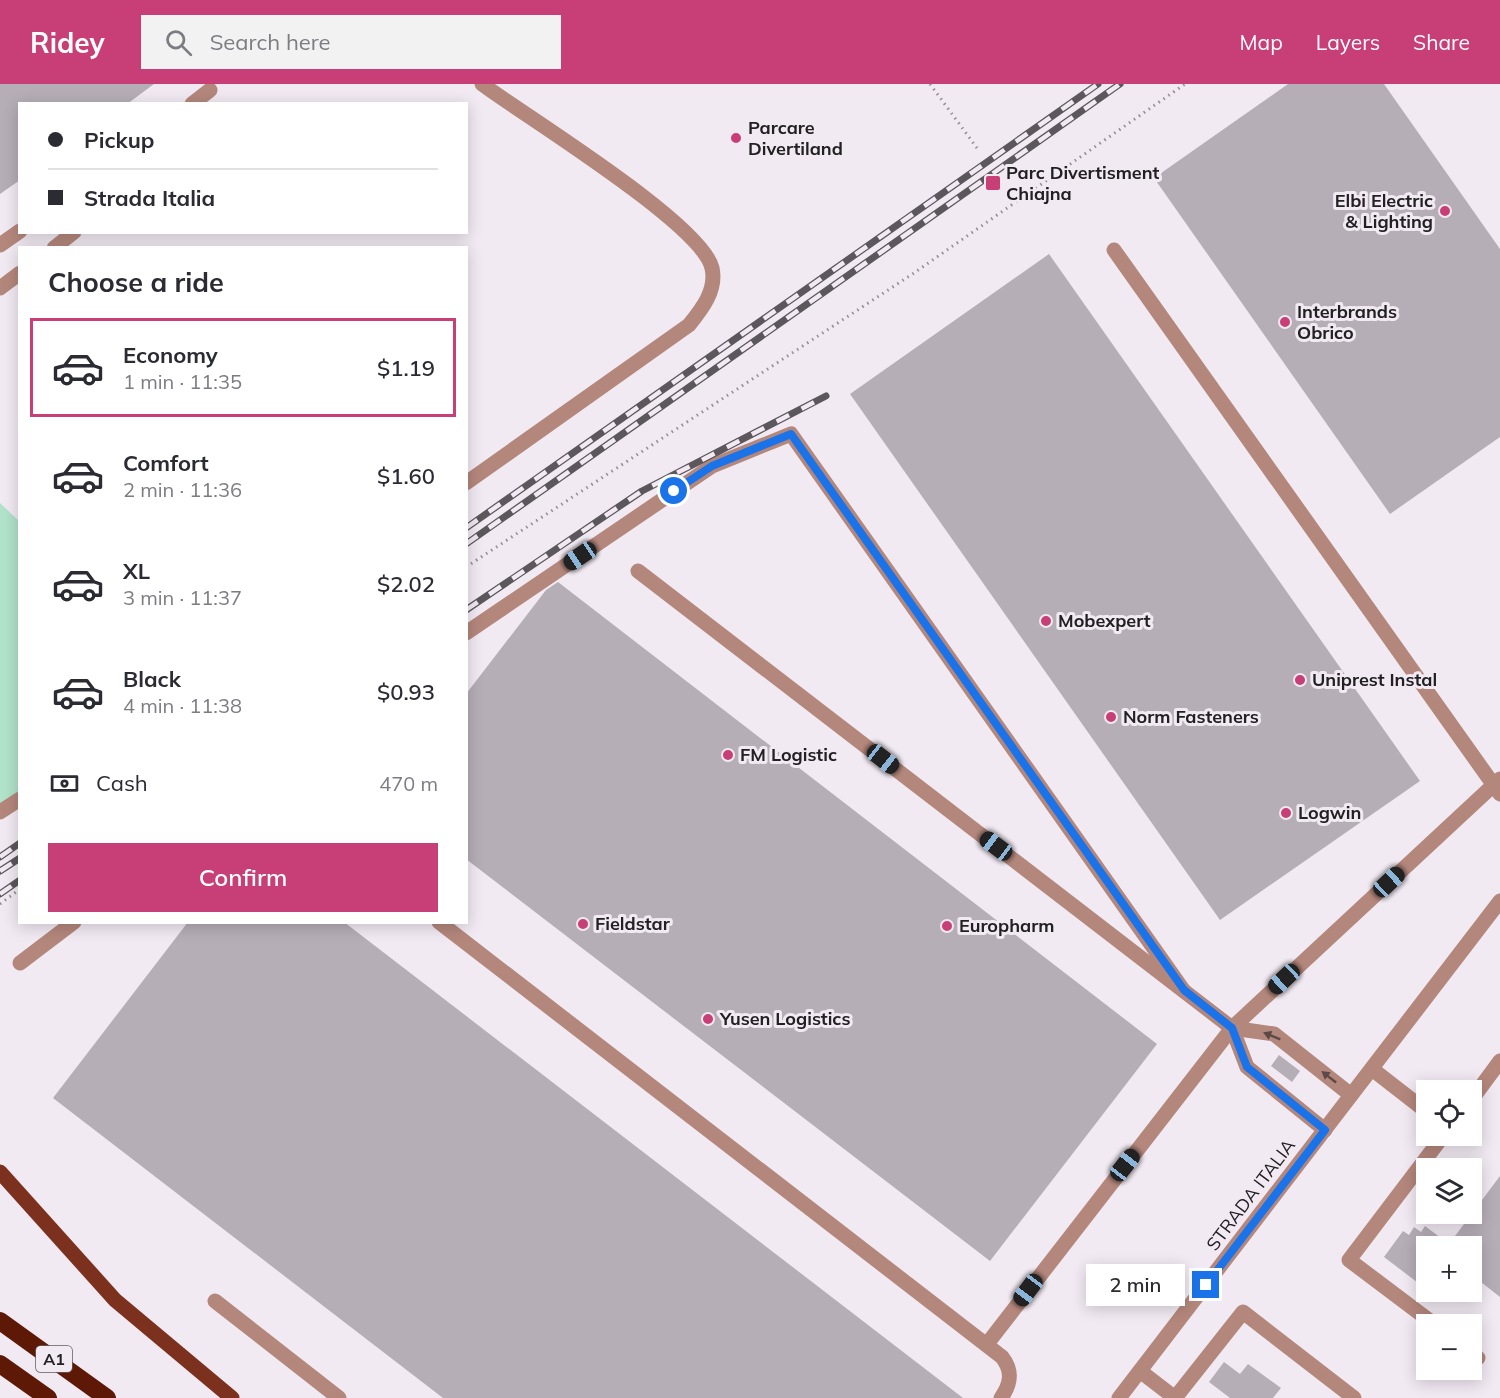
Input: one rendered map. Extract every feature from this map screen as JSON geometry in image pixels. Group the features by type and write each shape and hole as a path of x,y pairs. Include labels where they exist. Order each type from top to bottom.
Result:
{"highway":[{"name":"A1","path":"0,1321 107,1398"},
{"name":"A1","path":"0,1366 48,1398"},
{"path":"0,1366 35,1398"}],"main road":[{"path":"0,1173 115,1300 232,1398"}],"street":[{"path":"468,482 689,324 707,300 714,279 712,265 705,252 664,212 482,84"},
{"path":"195,102 210,90"},
{"path":"0,245 18,232"},
{"path":"56,246 72,234"},
{"path":"987,1344 1232,1028 1498,786 1114,250"},
{"path":"0,288 18,274"},
{"path":"468,632 712,466 791,434 1184,990"},
{"path":"638,571 1232,1028 1274,1034 1351,1095"},
{"path":"0,812 18,800"},
{"name":"STRADA ITALIA","path":"1119,1398 1500,901"},
{"path":"20,963 71,924"},
{"path":"442,924 987,1344 1008,1365 1008,1385 1000,1398"},
{"path":"1232,1028 1247,1067 1325,1130"},
{"path":"1482,1085 1500,1061"},
{"path":"1372,1069 1416,1103"},
{"path":"1421,1314 1349,1260 1435,1146"},
{"path":"216,1301 339,1398"},
{"path":"1140,1371 1175,1398 1243,1312 1354,1398"}],"path":[{"path":"930,84 977,148"},
{"path":"468,566 914,273 1185,84"},
{"path":"0,904 18,890"}],"green space":[{"path":"0,503 18,520 18,800 0,812"}],"building":[{"path":"0,84 154,84 130,102 18,102 18,181 0,194"},
{"path":"1288,84 1384,84 1500,249 1500,437 1390,514 1154,178"},
{"path":"1049,254 1420,781 1220,920 850,394"},
{"path":"558,582 1157,1044 990,1261 468,861 468,691 546,590"},
{"path":"186,924 347,924 963,1398 443,1398 53,1098"},
{"path":"1279,1055 1300,1071 1292,1082 1271,1066"},
{"path":"1500,1176 1500,1297 1482,1283 1482,1236 1455,1236 1464,1224 1482,1224 1482,1200"},
{"path":"1425,1226 1438,1236 1416,1236 1416,1281 1384,1257 1403,1231 1409,1235 1414,1227 1421,1232"},
{"path":"1224,1362 1240,1374 1248,1364 1281,1388 1273,1398 1230,1398 1209,1382"}],"railway":[{"path":"468,527 1098,84"},
{"path":"468,543 1120,84"},
{"path":"468,609 642,491 826,396"},
{"path":"0,857 18,844"},
{"path":"0,871 18,859"},
{"path":"0,894 18,881"}],"place":[{"name":"Parcare Divertiland","path":"736,138"},
{"name":"Parc Divertisment Chiajna","path":"993,183"},
{"name":"Elbi Electric & Lighting","path":"1445,211"},
{"name":"Interbrands Obrico","path":"1285,322"},
{"name":"Mobexpert","path":"1046,621"},
{"name":"Uniprest Instal","path":"1300,680"},
{"name":"Norm Fasteners","path":"1111,717"},
{"name":"FM Logistic","path":"728,755"},
{"name":"Logwin","path":"1286,813"},
{"name":"Fieldstar","path":"583,924"},
{"name":"Europharm","path":"947,926"},
{"name":"Yusen Logistics","path":"708,1019"}],"route":[{"path":"674,491 712,466 791,434 1184,990 1232,1028 1247,1067 1325,1130 1206,1285"}]}
